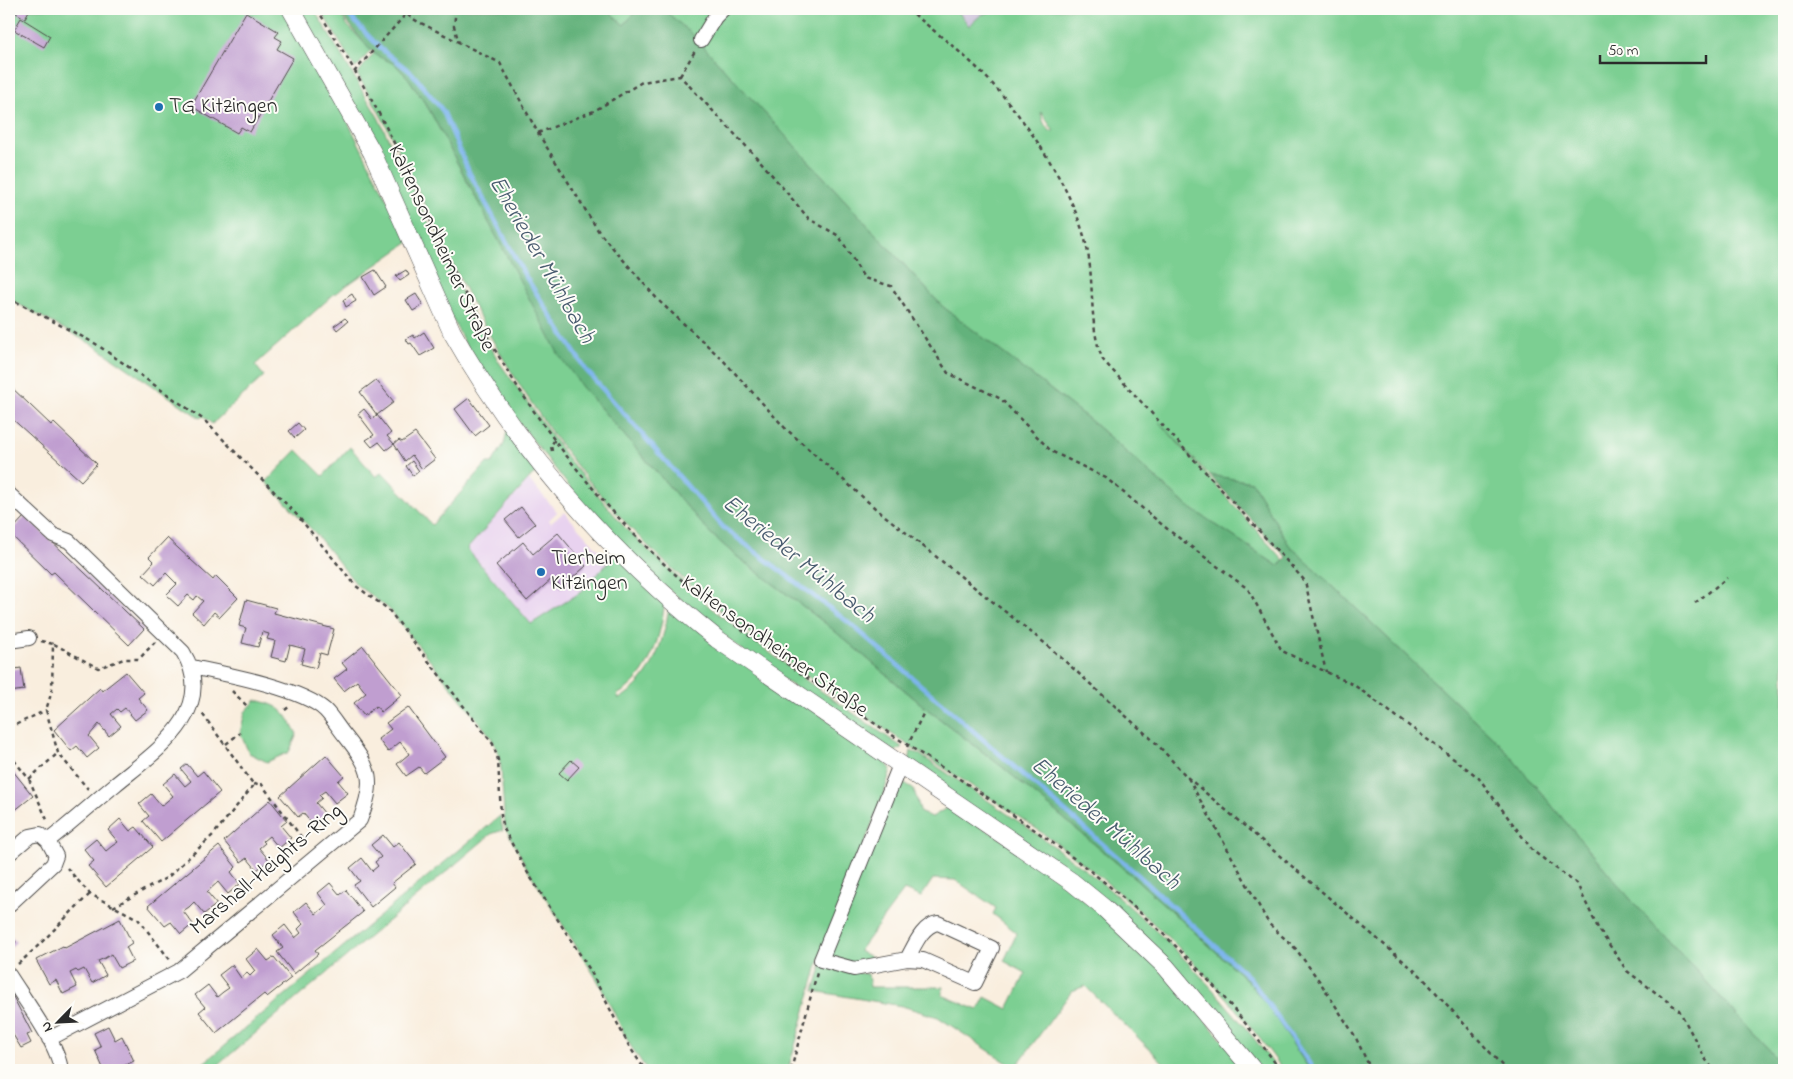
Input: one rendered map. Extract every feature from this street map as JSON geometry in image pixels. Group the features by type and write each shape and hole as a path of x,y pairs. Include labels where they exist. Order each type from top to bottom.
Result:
{"main road":[{"name":"Kaltensondheimer Straße","path":"291,9 372,152 452,332 500,411 584,517 668,599 736,653 1036,856 1104,908 1166,967 1253,1070"}],"street":[{"path":"701,40 715,17 723,9"},
{"path":"9,494 53,535 69,541 183,652 192,667 191,699 187,714 172,738 51,839"},
{"path":"9,641 29,638"},
{"name":"Marshall-Heights-Ring","path":"49,1039 179,972 360,820 370,786 362,757 324,710 301,697 245,678 192,667"},
{"path":"900,765 821,960 854,969 907,960 923,960 975,983 992,948 938,923 932,924 925,929 907,960"},
{"path":"9,854 30,836 40,834 51,839 56,856 53,864 9,905"},
{"path":"12,970 61,1062 62,1070"}],"path":[{"path":"317,9 396,145 487,335 525,396 587,478 629,529 676,575 752,637 907,746 1076,860 1141,914 1217,990 1280,1070"},
{"path":"402,9 406,14 500,63 538,133 599,232 659,301 722,359 785,428 875,508 1046,645 1157,744 1187,777 1421,976 1506,1070"},
{"path":"456,9 454,26 460,43"},
{"path":"908,9 975,66 1005,99 1050,162 1072,207 1088,250 1097,345 1103,360 1305,581 1326,672"},
{"path":"354,72 406,14"},
{"path":"680,76 701,40"},
{"path":"538,133 594,111 642,82 680,76"},
{"path":"680,76 761,162 809,219 839,236 864,278 891,286 948,373 1002,399 1051,451 1106,478 1171,532 1248,589 1282,651 1354,685 1478,777 1533,851 1577,884 1598,928 1627,971 1679,1010 1706,1060 1714,1070"},
{"path":"9,298 96,344 204,420 296,514 356,586 388,609 493,744 499,770 502,822 510,840 590,970 629,1046 646,1070"},
{"path":"1695,603 1728,578"},
{"path":"29,638 54,644 98,668 124,659 139,659 162,633"},
{"path":"54,644 52,691 46,710 58,753 97,800"},
{"path":"224,688 231,690 249,708"},
{"path":"191,699 226,744 254,785"},
{"path":"9,728 46,710"},
{"path":"900,765 923,714"},
{"path":"226,744 240,733"},
{"path":"29,779 58,753"},
{"path":"9,754 29,779 51,839"},
{"path":"1187,777 1269,924 1296,949 1320,982 1354,1036 1371,1070"},
{"path":"113,906 168,877 213,834 254,785 260,782 316,856"},
{"path":"62,862 90,894 138,919 179,972"},
{"path":"12,970 42,943 58,923 90,894"},
{"path":"791,1070 821,960"}],"shaded area":[{"path":"956,9 997,9 981,15 969,26"},
{"path":"529,480 557,512 549,520 551,523 564,512 605,557 611,551 615,555 581,592 531,624 467,549"}],"green space":[{"path":"9,9 286,9 307,42 409,242 333,295 255,365 264,376 212,424 203,416 200,418 95,346 9,299 9,69 14,60 9,52"},
{"path":"294,9 314,9 378,117 464,297 499,362 569,460 627,530 712,609 811,684 902,747 895,752 756,662 616,546 480,373"},
{"path":"320,9 337,9 348,26 371,50 357,67 355,68"},
{"path":"337,9 606,9 624,25 638,9 663,9 692,34 942,306 1090,420 1186,505 1278,566 1287,558 1209,475 1252,482 1289,545 1500,744 1632,901 1784,1066 1784,1070 1310,1070 1267,1005 1247,980 1136,879 1001,766 927,709 825,623 735,555 710,533 582,387 559,355 430,111 409,79 395,64 379,57 369,49"},
{"path":"606,9 638,9 624,25"},
{"path":"662,9 721,9 699,42"},
{"path":"727,9 956,9 969,26 981,15 997,9 1784,9 1784,1066 1632,901 1500,744 1289,545 1252,482 1209,475 1159,422 1284,561 1278,566 1186,505 1090,420 942,306 701,44","holes":["1041,112 1053,132 1050,131 1046,126"]},
{"path":"374,53 395,64 409,79 430,111 488,221 582,387 710,533 735,555 825,623 927,709 1001,766 1136,879 1247,980 1267,1005 1310,1070 1283,1070 1238,1012 1189,958 1109,884 1015,814 901,740 786,661 704,597 678,574 617,513 588,480 536,409 512,373 469,297 388,128 357,74"},
{"path":"508,427 539,468 467,549 531,624 581,592 615,555 665,600 661,627 652,654 638,677 629,687 617,695 619,699 641,680 649,669 660,645 670,603 885,762 891,769 884,793 820,958 788,1070 647,1070 630,1045 598,981 527,868 505,827 501,768 498,753 491,737 389,609 357,585 316,534 266,482 297,450 323,476 350,447 376,477 382,472 432,525 487,463 492,463 504,444"},
{"path":"256,700 277,707 282,711 297,734 289,752 267,762 249,753 240,733 245,712"},
{"path":"911,751 919,754 1037,834 1103,884 1131,908 1184,958 1209,985 1278,1070 1255,1070 1167,966 909,762"},
{"path":"905,783 914,790 921,813 932,817 948,807 1034,858 1135,939 1248,1070 1171,1070 1085,986 1072,991 1015,1068 938,1017 902,1006 814,991 822,964 843,971 868,974 870,987 943,987 942,995 978,1010 985,997 1008,1009 1026,973 1004,961 1017,933 993,914 996,908 955,880 933,879 921,897 904,890 859,951 875,959 864,964 824,957 894,787"},
{"path":"500,816 503,830 491,834 212,1070 195,1070"}],"building":[{"path":"9,9 30,9 25,18"},
{"path":"246,12 279,32 275,37 282,41 277,49 293,58 250,132 241,127 237,133 191,106"},
{"path":"21,18 50,36 44,47 14,30"},
{"path":"375,270 386,287 374,295 363,277"},
{"path":"406,270 409,275 400,281 396,276"},
{"path":"352,294 356,301 346,307 343,300"},
{"path":"416,294 423,305 413,311 406,300"},
{"path":"345,318 348,321 337,330 334,326"},
{"path":"424,332 434,348 420,356 406,339 413,335 415,338"},
{"path":"376,380 394,402 377,415 360,392"},
{"path":"9,385 51,425 54,423 97,464 81,481 9,416"},
{"path":"469,398 489,425 475,436 455,409"},
{"path":"364,409 372,419 377,415 391,433 387,436 394,444 386,450 379,442 372,447 366,440 374,435 358,414"},
{"path":"298,423 304,430 295,438 289,431"},
{"path":"415,433 435,459 422,469 412,455 405,461 394,444 399,440 402,442"},
{"path":"412,461 419,471 413,476 406,466"},
{"path":"521,507 535,524 519,537 505,520"},
{"path":"25,516 144,629 129,645 54,572 51,574 9,533"},
{"name":"Tierheim Kitzingen","path":"558,533 586,566 561,588 553,578 527,601 496,565 523,542 533,554"},
{"path":"167,538 213,580 216,576 238,598 220,617 214,612 204,624 192,613 203,601 197,596 194,600 188,595 178,606 166,595 177,584 166,573 155,585 143,574 154,562 149,557"},
{"path":"246,600 276,608 274,613 334,629 327,655 320,653 316,668 301,664 305,649 290,645 286,661 271,657 275,641 267,639 269,634 262,632 258,647 242,643 246,628 239,626"},
{"path":"363,646 402,695 381,712 376,706 364,716 354,703 366,693 357,681 344,691 334,679 347,669 342,663"},
{"path":"21,668 24,690 9,692 9,670"},
{"path":"126,672 144,693 138,698 148,710 135,720 125,708 120,712 117,709 111,714 121,726 109,736 99,724 89,736 99,748 87,758 77,746 71,751 54,730 100,688 102,691"},
{"path":"408,707 445,757 424,773 419,767 406,776 397,764 409,754 405,748 400,742 388,752 378,739 391,729 386,723"},
{"path":"326,755 344,776 338,781 348,793 335,803 325,791 319,795 322,798 316,803 326,815 313,825 303,813 298,817 280,796"},
{"path":"571,760 579,767 567,780 559,773"},
{"path":"187,764 197,776 203,771 220,792 161,842 143,821 149,816 139,804 151,794 161,806 173,796 163,784 175,774 185,786 191,781 181,769"},
{"path":"9,766 33,796 9,815"},
{"path":"270,800 287,821 281,826 291,838 279,848 269,836 263,841 265,843 259,848 269,860 257,870 247,858 241,862 224,841"},
{"path":"120,819 130,831 136,827 153,847 106,887 88,866 94,861 84,849 96,839 106,851 118,842 108,830"},
{"path":"383,835 393,847 399,842 416,864 392,883 395,887 371,907 354,885 360,881 350,868 362,858 372,871 378,866 375,862 381,857 371,845"},
{"path":"219,846 236,867 231,872 240,884 228,894 218,882 207,892 217,904 204,914 194,902 183,911 193,924 181,934 171,922 165,926 148,906"},
{"path":"330,883 340,895 346,890 363,912 315,950 318,954 294,974 277,952 283,948 273,935 285,925 295,938 301,933 298,929 303,924 294,912 306,902 316,914 327,905 318,893"},
{"path":"120,919 132,943 126,947 133,961 119,968 111,954 98,961 106,975 92,983 84,969 78,972 76,970 70,973 77,987 63,994 56,980 49,984 36,960 63,946 65,948"},
{"path":"9,934 16,942 9,949"},
{"path":"258,949 268,961 274,957 291,978 267,997 264,994 216,1033 199,1012 205,1007 195,995 208,985 217,997 229,988 219,975 232,965 241,978 247,973 250,976 255,971 246,959"},
{"path":"10,991 32,1033 27,1035 31,1043 21,1048 9,1028"},
{"path":"108,1026 115,1040 122,1036 134,1061 115,1070 104,1070 95,1050 101,1047 94,1033"}],"waterway":[{"name":"Eherieder Mühlbach","path":"343,9 381,49 412,73 443,111 469,172 524,274 586,370 724,528 852,625 1138,875 1250,978 1314,1070"}],"place":[{"name":"TG Kitzingen","path":"159,107"},
{"name":"Tierheim Kitzingen","path":"541,572"}]}
